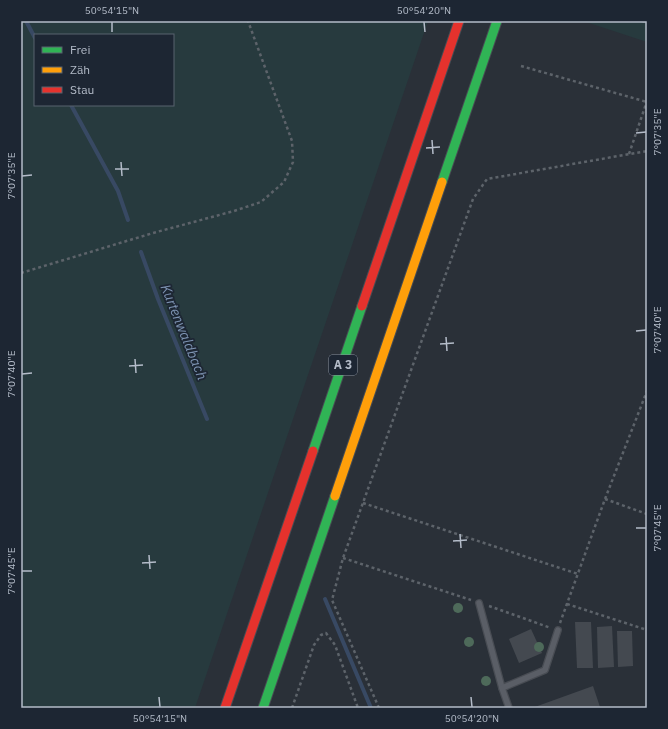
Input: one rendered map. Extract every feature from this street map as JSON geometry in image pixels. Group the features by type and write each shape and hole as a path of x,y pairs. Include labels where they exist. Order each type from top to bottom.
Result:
{"highway":[{"name":"A 3","path":"225,708 459,21"},
{"name":"A 3","path":"263,708 497,21"}],"lane":[{"path":"479,603 502,688 509,708"},
{"path":"502,688 545,670 558,630"}],"path":[{"path":"21,274 152,233 234,211 261,202 284,182 292,162 292,141 248,21"},
{"path":"642,21 647,23"},
{"path":"521,66 647,101 629,154"},
{"path":"379,708 332,600 343,558 473,199 487,179 647,151"},
{"path":"343,558 558,630 605,499 647,391"},
{"path":"605,499 647,514"},
{"path":"363,503 578,574"},
{"path":"567,604 647,630"},
{"path":"292,708 314,645 321,635 326,633 335,645 358,708"}],"green space":[{"path":"21,21 428,21 195,708 21,708"},
{"path":"583,21 647,21 647,42"}],"building":[{"path":"575,622 591,622 593,668 577,668"},
{"path":"612,626 614,667 598,668 597,627"},
{"path":"531,629 542,653 519,663 509,639"},
{"path":"617,631 632,631 633,666 618,667"},
{"path":"593,686 600,707 532,708"}],"waterway":[{"name":"Kurtenwaldbach","path":"26,21 34,36"},
{"name":"Kurtenwaldbach","path":"72,106 118,191 128,220"},
{"name":"Kurtenwaldbach","path":"141,252 158,299 207,419"},
{"name":"Kurtenwaldbach","path":"325,599 371,708"}],"traffic: fast":[{"path":"442,182 497,21"},
{"path":"313,451 362,306"},
{"path":"263,708 335,496"}],"traffic: slow":[{"path":"335,496 442,182"}],"traffic: jam":[{"path":"362,306 459,21"},
{"path":"225,708 313,451"}]}
